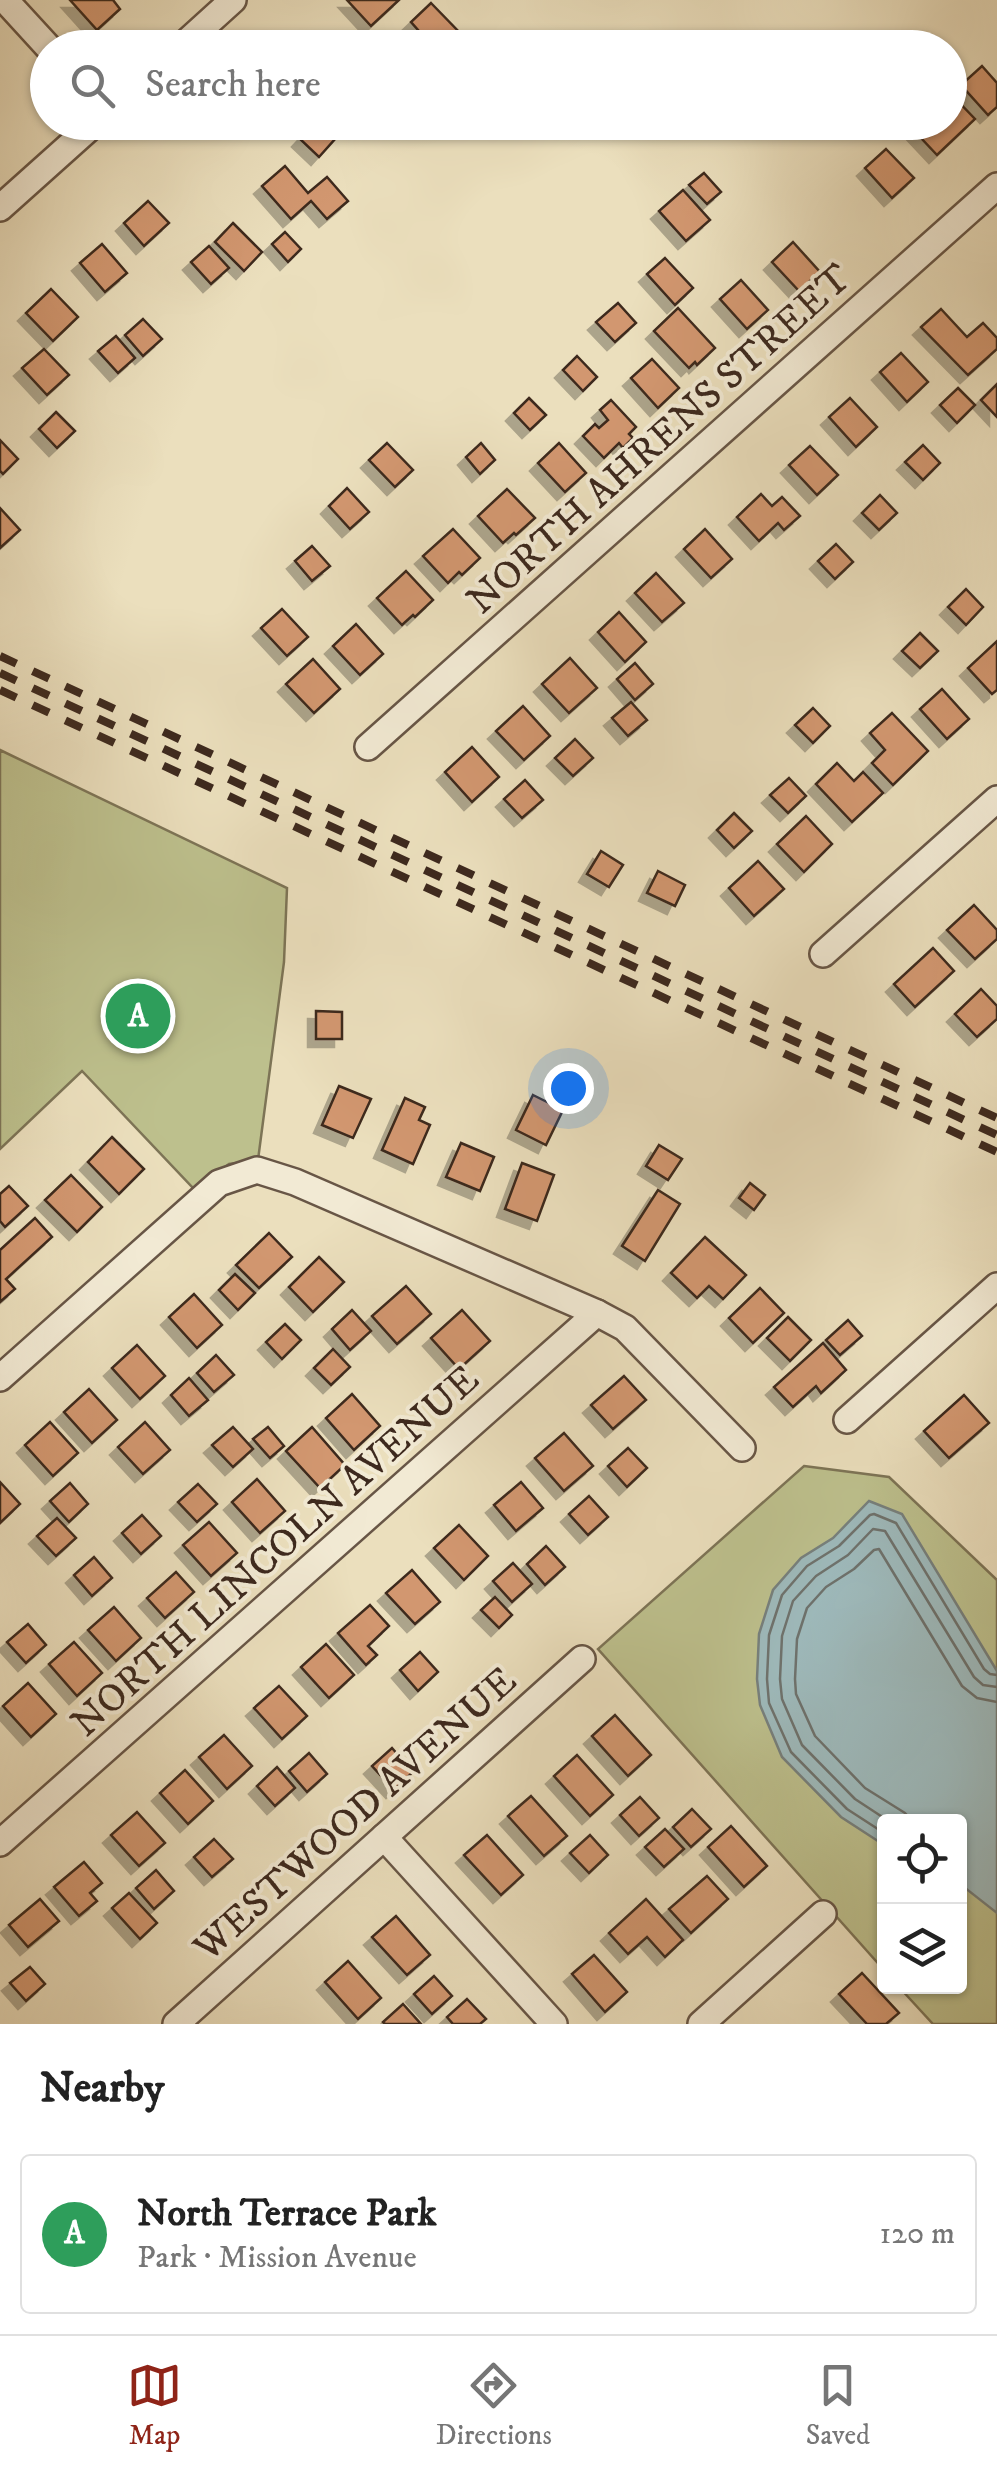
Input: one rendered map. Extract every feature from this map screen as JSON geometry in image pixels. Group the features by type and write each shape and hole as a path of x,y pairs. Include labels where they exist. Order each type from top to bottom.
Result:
{"street":[{"path":"5,0 32,30"},
{"path":"200,30 234,0"},
{"path":"0,208 76,140"},
{"name":"NORTH AHRENS STREET","path":"368,747 997,186"},
{"path":"824,954 997,799"},
{"path":"0,1378 218,1183 257,1170 295,1182 625,1328 742,1448"},
{"path":"848,1420 997,1286"},
{"name":"NORTH LINCOLN AVENUE","path":"0,1843 598,1313"},
{"name":"WESTWOOD AVENUE","path":"176,2024 582,1659"},
{"path":"384,1837 554,2024"},
{"path":"701,2024 823,1914"}],"green space":[{"path":"0,750 287,888 284,962 258,1160 229,1164 195,1190 82,1071 0,1149"},
{"path":"804,1466 889,1477 997,1580 997,2024 933,2024 905,1994 967,1994 967,1814 877,1814 877,1962 598,1649"}],"water":[{"path":"869,1501 902,1514 997,1671 997,1913 967,1889 967,1814 877,1814 877,1840 841,1817 782,1757 760,1705 759,1634 773,1590 801,1558 833,1538"}],"building":[{"path":"70,0 113,0 120,9 97,30"},
{"path":"347,0 399,0 371,26"},
{"path":"431,3 457,30 418,30 411,22"},
{"path":"982,66 997,83 997,107 988,115 967,92 967,80"},
{"path":"967,111 975,119 967,127"},
{"path":"301,140 334,140 319,157"},
{"path":"923,140 953,140 937,155"},
{"path":"886,149 914,178 892,198 865,168"},
{"path":"285,166 308,193 327,177 348,201 327,219 311,201 291,219 262,186"},
{"path":"704,173 721,192 707,204 689,185"},
{"path":"683,190 710,220 686,241 659,211"},
{"path":"148,201 169,223 144,246 124,223"},
{"path":"233,223 262,252 244,271 215,242"},
{"path":"285,232 301,249 288,262 272,244"},
{"path":"793,242 820,272 799,291 772,262"},
{"path":"102,244 127,273 105,292 80,263"},
{"path":"209,246 229,268 211,284 191,262"},
{"path":"665,258 693,288 675,305 647,274"},
{"path":"741,280 768,310 747,329 720,299"},
{"path":"51,289 78,317 53,341 26,313"},
{"path":"618,303 636,323 615,342 596,322"},
{"path":"678,308 715,348 689,368 654,331"},
{"path":"941,309 967,337 983,323 997,338 997,349 968,375 921,327"},
{"path":"143,319 162,339 143,356 125,335"},
{"path":"116,336 135,358 118,373 98,351"},
{"path":"44,349 69,375 47,395 22,368"},
{"path":"901,353 928,382 907,402 880,372"},
{"path":"577,356 597,377 583,391 563,370"},
{"path":"652,359 679,388 658,408 631,378"},
{"path":"997,384 997,417 981,400"},
{"path":"958,388 975,405 957,423 940,405"},
{"path":"529,398 546,415 530,430 514,413"},
{"path":"850,398 877,427 856,447 829,417"},
{"path":"611,400 636,427 629,434 633,438 623,448 619,443 604,458 583,436 595,424 599,428 608,420 600,410"},
{"path":"56,412 75,431 57,448 39,429"},
{"path":"0,440 18,459 3,474 0,471"},
{"path":"387,443 413,470 395,487 369,460"},
{"path":"481,443 495,460 480,474 466,457"},
{"path":"559,443 586,473 565,492 538,463"},
{"path":"923,445 940,463 923,480 905,462"},
{"path":"810,446 838,475 817,495 789,465"},
{"path":"347,488 369,512 350,529 329,506"},
{"path":"507,489 535,518 503,543 478,516"},
{"path":"761,494 772,506 782,497 800,516 784,530 778,523 759,541 737,517"},
{"path":"880,495 897,513 879,530 862,513"},
{"path":"0,508 20,530 0,548"},
{"path":"453,529 480,558 448,583 423,556"},
{"path":"705,529 732,559 711,578 684,549"},
{"path":"836,544 853,562 835,579 818,561"},
{"path":"312,546 330,566 312,581 295,561"},
{"path":"406,571 433,600 402,625 377,598"},
{"path":"656,573 684,603 662,622 635,593"},
{"path":"966,589 983,607 966,625 948,607"},
{"path":"282,609 308,637 287,656 261,628"},
{"path":"619,612 646,642 625,662 598,632"},
{"path":"356,624 383,654 360,675 333,646"},
{"path":"920,633 938,651 920,668 902,651"},
{"path":"997,641 997,690 992,694 968,668"},
{"path":"570,658 597,688 569,713 542,684"},
{"path":"313,659 340,689 314,713 286,684"},
{"path":"635,663 653,684 635,700 617,679"},
{"path":"942,689 969,719 947,739 920,709"},
{"path":"631,702 647,720 628,736 612,718"},
{"path":"523,706 550,736 524,760 496,731"},
{"path":"813,708 830,726 813,743 795,725"},
{"path":"892,713 928,751 893,785 872,763 885,750 870,733"},
{"path":"575,739 593,758 573,776 555,758"},
{"path":"472,747 499,777 472,802 445,772"},
{"path":"837,763 854,781 863,772 883,793 852,822 816,784"},
{"path":"789,778 806,796 788,813 770,795"},
{"path":"525,780 543,800 522,818 504,799"},
{"path":"734,813 752,831 734,848 717,830"},
{"path":"806,816 832,844 804,872 777,844"},
{"path":"601,851 623,865 609,887 587,874"},
{"path":"758,861 784,889 754,916 729,888"},
{"path":"658,871 685,885 675,906 647,893"},
{"path":"974,905 997,930 997,939 975,959 947,930"},
{"path":"933,948 954,971 915,1007 894,984"},
{"path":"981,989 997,1006 997,1019 977,1037 955,1014"},
{"path":"316,1011 342,1012 342,1039 316,1039"},
{"path":"339,1086 371,1099 353,1138 322,1125"},
{"path":"533,1095 563,1110 546,1145 516,1130"},
{"path":"405,1098 425,1107 419,1120 430,1125 413,1164 382,1150"},
{"path":"112,1137 144,1169 119,1194 88,1162"},
{"path":"461,1143 494,1157 480,1191 446,1177"},
{"path":"659,1145 682,1159 668,1180 646,1166"},
{"path":"522,1163 554,1175 537,1221 505,1209"},
{"path":"71,1175 102,1207 77,1232 45,1200"},
{"path":"750,1183 765,1195 754,1210 739,1198"},
{"path":"9,1186 28,1206 5,1227 0,1221 0,1194"},
{"path":"658,1190 680,1204 645,1261 622,1246"},
{"path":"35,1218 52,1237 6,1279 15,1289 0,1302 0,1250"},
{"path":"269,1233 292,1257 259,1288 236,1265"},
{"path":"705,1237 746,1275 723,1299 709,1286 697,1298 671,1273"},
{"path":"319,1257 344,1282 313,1312 289,1287"},
{"path":"235,1274 255,1293 238,1310 219,1290"},
{"path":"406,1286 431,1314 397,1344 372,1316"},
{"path":"760,1288 784,1313 753,1343 729,1318"},
{"path":"194,1294 222,1325 197,1348 169,1317"},
{"path":"352,1310 371,1331 350,1350 332,1329"},
{"path":"462,1310 490,1341 459,1369 431,1338"},
{"path":"788,1317 811,1340 790,1361 767,1338"},
{"path":"848,1320 862,1336 840,1355 826,1340"},
{"path":"285,1324 301,1340 282,1359 266,1342"},
{"path":"823,1343 846,1370 821,1393 816,1386 793,1407 774,1387"},
{"path":"137,1345 165,1376 140,1399 112,1368"},
{"path":"333,1349 350,1367 331,1385 314,1368"},
{"path":"216,1355 234,1375 214,1392 197,1373"},
{"path":"624,1376 646,1400 613,1429 591,1405"},
{"path":"189,1378 208,1400 189,1416 171,1395"},
{"path":"89,1389 117,1420 92,1443 64,1412"},
{"path":"352,1394 380,1426 354,1450 326,1418"},
{"path":"964,1395 989,1423 949,1458 924,1431"},
{"path":"50,1422 78,1453 53,1476 25,1445"},
{"path":"145,1422 170,1450 143,1474 118,1447"},
{"path":"233,1427 253,1449 233,1467 212,1445"},
{"path":"268,1427 284,1446 270,1458 253,1439"},
{"path":"312,1427 345,1465 320,1488 286,1451"},
{"path":"564,1433 593,1466 564,1491 535,1458"},
{"path":"628,1448 647,1468 627,1487 608,1466"},
{"path":"257,1479 285,1511 260,1533 232,1502"},
{"path":"0,1482 20,1504 0,1523"},
{"path":"521,1482 543,1508 516,1531 494,1505"},
{"path":"70,1483 88,1504 69,1522 50,1501"},
{"path":"198,1484 217,1504 197,1522 178,1502"},
{"path":"589,1496 608,1517 588,1535 569,1514"},
{"path":"142,1515 161,1536 141,1554 122,1533"},
{"path":"57,1518 76,1538 56,1556 37,1536"},
{"path":"209,1522 237,1553 211,1576 183,1545"},
{"path":"459,1525 488,1556 464,1580 434,1548"},
{"path":"546,1546 565,1567 545,1585 527,1564"},
{"path":"94,1557 112,1578 92,1596 74,1575"},
{"path":"513,1563 532,1584 512,1602 493,1581"},
{"path":"412,1570 440,1602 415,1624 386,1593"},
{"path":"176,1572 194,1592 165,1618 147,1598"},
{"path":"495,1597 512,1615 499,1628 481,1610"},
{"path":"370,1605 389,1626 368,1646 377,1655 366,1665 338,1633"},
{"path":"114,1607 141,1638 116,1661 88,1630"},
{"path":"28,1624 46,1645 26,1663 7,1642"},
{"path":"74,1642 102,1673 77,1696 49,1664"},
{"path":"326,1644 354,1675 329,1698 301,1667"},
{"path":"420,1652 438,1672 418,1691 400,1670"},
{"path":"28,1683 56,1714 31,1737 3,1706"},
{"path":"279,1686 307,1716 282,1739 254,1708"},
{"path":"615,1715 651,1755 628,1776 592,1736"},
{"path":"224,1735 252,1766 227,1789 199,1757"},
{"path":"392,1748 413,1772 394,1790 372,1766"},
{"path":"309,1753 327,1774 307,1792 289,1771"},
{"path":"577,1755 613,1795 590,1816 554,1776"},
{"path":"277,1767 295,1788 275,1806 257,1786"},
{"path":"185,1770 213,1801 188,1824 160,1793"},
{"path":"531,1796 567,1836 544,1856 508,1816"},
{"path":"640,1797 659,1818 639,1836 620,1815"},
{"path":"692,1809 711,1829 691,1847 673,1827"},
{"path":"137,1812 165,1843 139,1866 111,1835"},
{"path":"731,1826 767,1866 744,1887 708,1847"},
{"path":"665,1829 684,1849 664,1867 645,1847"},
{"path":"487,1835 523,1875 501,1895 464,1855"},
{"path":"590,1835 608,1855 589,1873 570,1853"},
{"path":"214,1839 233,1859 212,1877 194,1857"},
{"path":"84,1862 102,1883 90,1893 97,1901 79,1916 54,1887"},
{"path":"156,1870 174,1891 154,1909 136,1888"},
{"path":"707,1876 728,1899 691,1933 669,1909"},
{"path":"129,1893 157,1923 140,1939 112,1908"},
{"path":"40,1899 59,1921 28,1947 9,1925"},
{"path":"646,1899 683,1940 665,1957 647,1937 628,1954 609,1933"},
{"path":"396,1916 430,1955 407,1975 372,1937"},
{"path":"594,1955 627,1992 605,2012 572,1974"},
{"path":"348,1961 381,1998 358,2019 325,1982"},
{"path":"30,1967 45,1984 26,2001 10,1983"},
{"path":"862,1973 877,1994 899,2013 886,2024 867,2024 839,1994"},
{"path":"434,1976 452,1996 432,2014 414,1994"},
{"path":"467,1999 486,2019 480,2024 453,2024 447,2017"},
{"path":"403,2004 421,2024 383,2022"}],"railway":[{"path":"0,656 997,1118"},
{"path":"0,673 997,1135"},
{"path":"0,690 997,1152"}],"place":[{"name":"North Terrace Park","path":"138,1016"}]}
